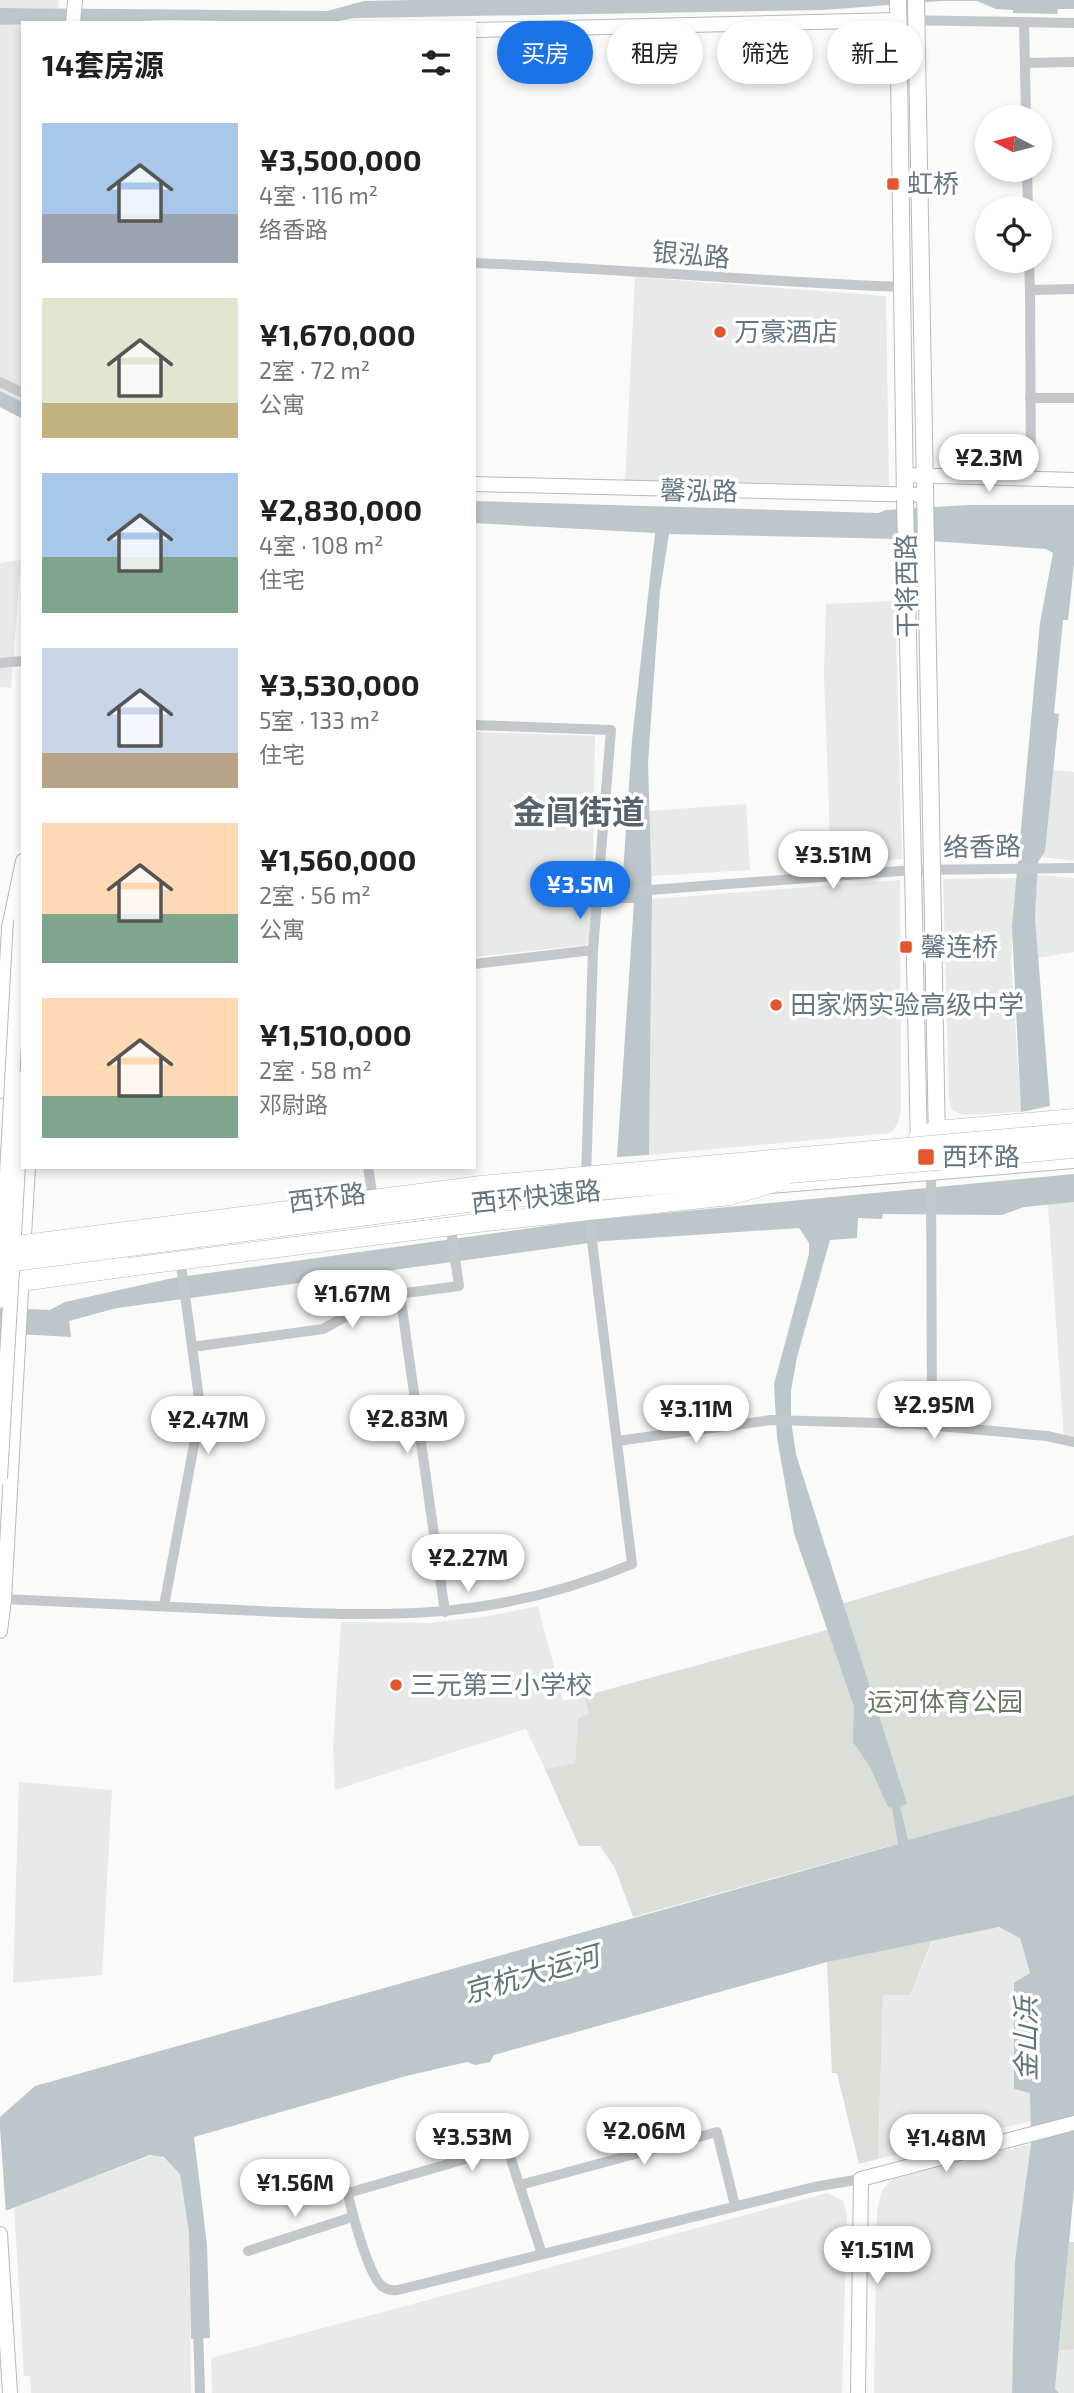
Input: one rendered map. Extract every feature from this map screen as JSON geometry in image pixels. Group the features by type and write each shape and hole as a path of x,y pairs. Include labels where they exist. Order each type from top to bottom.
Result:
{"highway":[{"path":"929,1142 1074,1118"},
{"name":"西环快速路","path":"0,1247 481,1185 1074,1132"},
{"name":"西环快速路","path":"0,1265 483,1201 822,1169 1074,1149"},
{"path":"0,1285 22,1277 730,1196 822,1169"},
{"path":"0,1239 24,1237"}],"main road":[{"path":"73,21 78,2"},
{"path":"78,2 82,21"},
{"path":"476,30 898,9"},
{"name":"干将西路","path":"898,9 904,287 904,475 913,870 930,1174"},
{"name":"干将西路","path":"916,9 931,869 929,1142"},
{"path":"904,475 1074,480"},
{"name":"馨泓路","path":"476,484 923,497"},
{"path":"911,780 929,780"},
{"path":"0,1091 2,1016 9,928 21,871"},
{"path":"0,1300 21,920"},
{"path":"0,1478 21,1114"},
{"name":"西环路","path":"24,1237 450,1182 585,1168 929,1142 1074,1124"},
{"path":"726,1189 774,1164 929,1142"},
{"name":"西环路","path":"0,1275 22,1277 180,1251 453,1216 588,1210 726,1189 1074,1160"},
{"path":"0,1631 5,1599 28,1169"},
{"path":"858,2393 861,2179 1074,2123"},
{"path":"0,2234 10,2393"}],"street":[{"path":"898,9 1024,22 1074,23"},
{"path":"1024,22 1026,105"},
{"path":"1025,63 1074,62"},
{"name":"银泓路","path":"476,263 613,268 777,282 904,287"},
{"path":"1029,273 1031,478"},
{"path":"1030,290 1074,289"},
{"path":"0,382 21,392"},
{"path":"1030,398 1074,398"},
{"path":"0,663 21,661"},
{"path":"5,1599 393,1616 500,1605 566,1590 632,1564 585,1168 593,950 611,730 476,725"},
{"name":"络香路","path":"597,894 931,869 1074,868"},
{"path":"476,964 593,950"},
{"path":"368,1169 372,1192"},
{"path":"930,1174 932,1425"},
{"path":"192,1347 323,1329 383,1296 459,1286 452,1238 450,1182"},
{"path":"164,1606 198,1423 199,1398 184,1305 176,1217"},
{"path":"400,1294 444,1612"},
{"path":"617,1441 771,1420 932,1425 1074,1442"},
{"path":"520,2185 717,2132 735,2206"},
{"path":"542,2255 507,2147 348,2193 352,2217 377,2281 392,2291 542,2255 814,2186 861,2179"},
{"path":"248,2251 352,2217"}],"shaded area":[{"path":"0,0 59,0 58,8 0,8"},
{"path":"21,24 21,401 0,391 0,25"},
{"path":"635,277 886,296 889,487 625,483"},
{"path":"21,560 11,688 0,687 0,563"},
{"path":"895,601 902,859 831,865 824,675 826,604"},
{"path":"476,732 595,736 592,939 585,945 476,957"},
{"path":"1053,770 1074,772 1074,861 1042,857"},
{"path":"746,804 750,870 651,876 648,811"},
{"path":"1037,875 1074,878 1074,952 1038,958 1035,917"},
{"path":"1017,878 1011,959 1021,1112 962,1115 951,1109 949,1098 943,879"},
{"name":"田家炳实验高级中学","path":"900,880 901,1111 898,1123 891,1133 649,1155 652,899"},
{"path":"1074,1202 1074,1440 1064,1439 1048,1204"},
{"path":"538,1606 563,1701 584,1696 589,1714 578,1718 575,1763 545,1769 526,1729 335,1790 333,1748 341,1622 428,1623 490,1616"},
{"path":"19,1782 112,1790 102,1975 13,1983"},
{"path":"991,1927 1010,1930 1020,1938 1030,1974 1014,1983 1014,2089 1030,2092 1031,2121 878,2159 883,1995 910,1995 934,1938"},
{"path":"1031,2144 1015,2260 1012,2393 874,2393 877,2211 882,2190 893,2179"},
{"path":"156,2154 169,2161 180,2174 189,2233 191,2393 31,2393 30,2376 24,2376 14,2206"},
{"path":"827,2193 843,2201 847,2214 842,2393 212,2393 211,2358"},
{"path":"1074,2349 1074,2393 1059,2393 1055,2389 1059,2351"}],"green space":[{"name":"运河体育公园","path":"1074,1535 1074,1795 633,1917 615,1868 600,1846 579,1846 545,1769 575,1763 578,1718 589,1714 584,1696 827,1630 821,1610"},
{"path":"933,1938 910,1995 883,1995 878,2159 859,2164 837,2073 832,2073 827,1962"},
{"path":"1069,2242 1074,2242 1074,2349 1059,2351"}],"water":[{"path":"1074,0 1074,9 1058,9 1057,14 1013,13 1013,10 996,9 977,1 941,1 824,10 354,18 339,21 21,21 21,24 0,25 0,8 327,11 364,1"},
{"path":"0,391 21,401 21,418 0,407"},
{"path":"476,501 878,513 886,510 968,505 1074,505 1074,564 1068,620 1063,620 1054,713 1059,714 1045,851 1038,862 1035,917 1050,1106 1021,1112 1012,926 1040,623 1053,553 1046,549 900,539 669,534 660,591 648,763 652,899 649,1155 617,1157 634,903 621,903 632,740 655,533 476,523"},
{"path":"1074,1174 1074,1202 1024,1207 1002,1215 883,1214 882,1219 858,1218 857,1238 830,1240 797,1357 791,1391 791,1421 796,1454 907,1804 900,1806 908,1840 1074,1795 1074,2190 1055,2389 1059,2393 1012,2393 1015,2260 1031,2144 1030,2093 1014,2089 1014,1983 1030,1973 1020,1938 999,1927 827,1962 494,2055 490,2062 475,2065 467,2062 406,2076 194,2137 207,2245 210,2338 191,2339 189,2233 180,2174 164,2157 150,2155 0,2213 0,2117 35,2086 898,1844 892,1808 888,1807 870,1767 853,1742 854,1707 794,1533 777,1438 774,1384 809,1254 809,1243 799,1228 604,1241 117,1308 69,1321 71,1337 0,1333 0,1308 50,1310 65,1302 173,1278 581,1221"}],"pier":[{"path":"0,2128 6,2214 0,2216"}],"waterway":[{"path":"198,2327 200,2393"}],"place":[{"name":"虹桥","path":"893,184"},
{"name":"万豪酒店","path":"720,332"},
{"name":"馨连桥","path":"906,947"},
{"name":"田家炳实验高级中学","path":"776,1005"},
{"name":"西环路","path":"926,1157"},
{"name":"三元第三小学校","path":"396,1685"}],"district":[{"name":"金阊街道","path":"579,812"}],"water label":[{"name":"京杭大运河","path":"531,1974"},
{"name":"金山浜","path":"1026,2039"}]}
